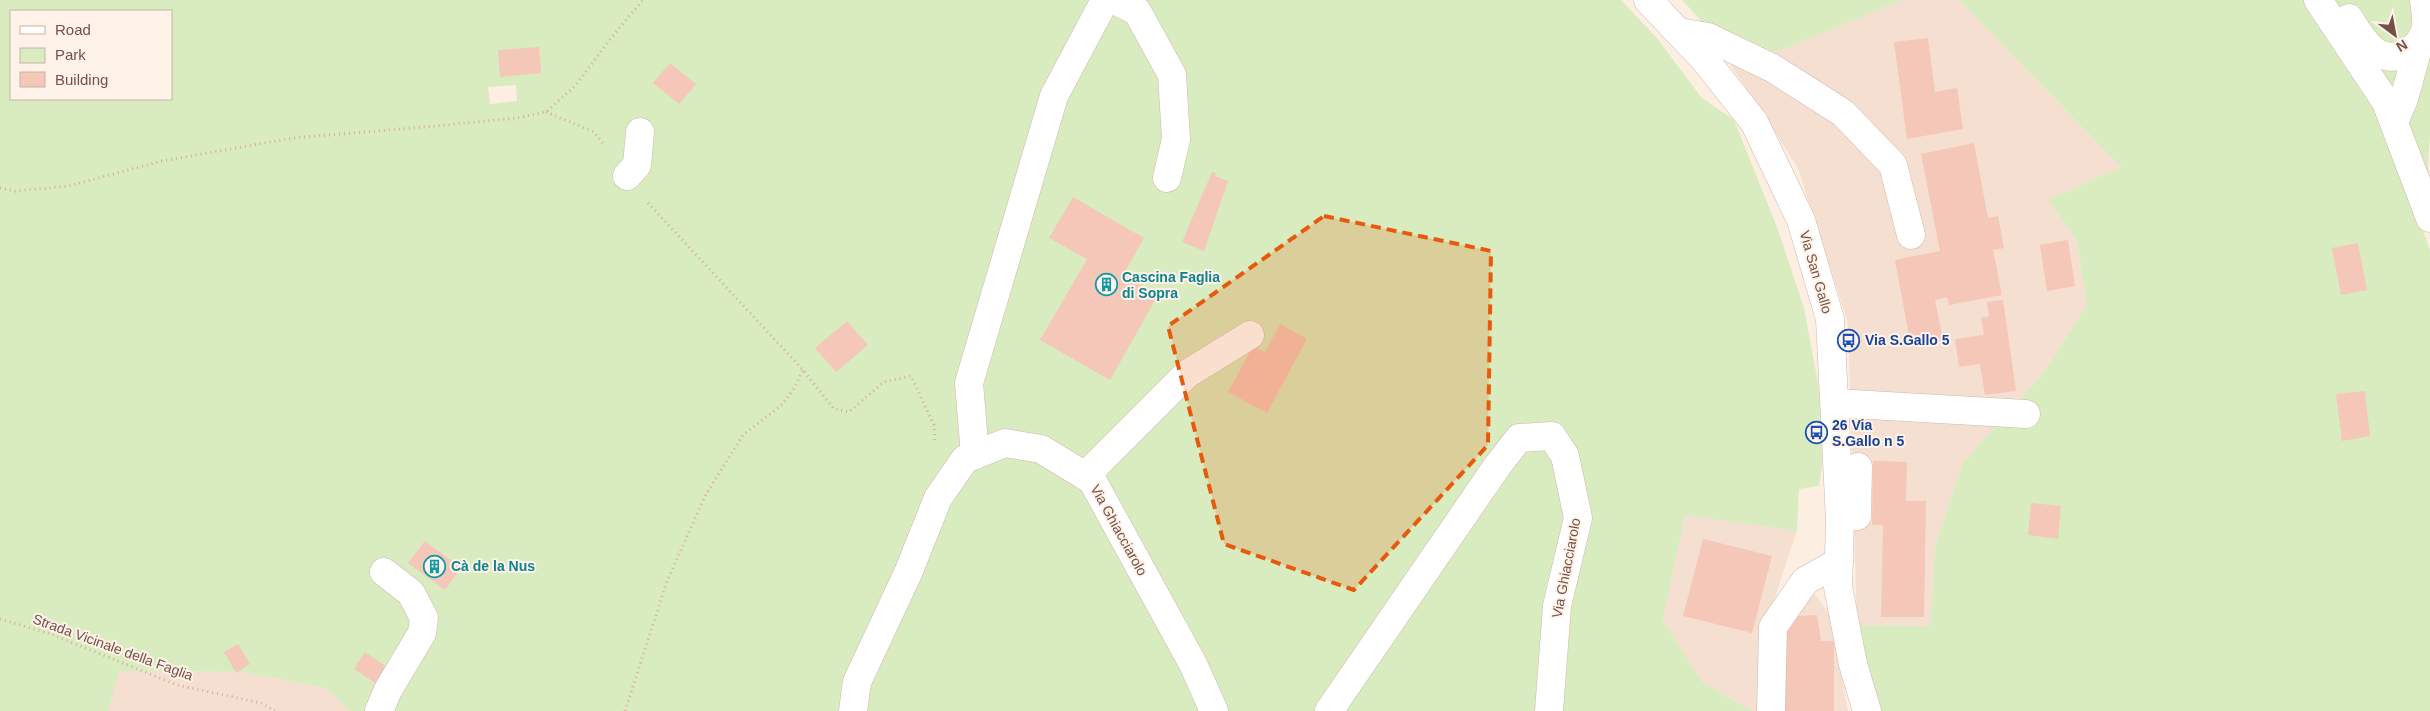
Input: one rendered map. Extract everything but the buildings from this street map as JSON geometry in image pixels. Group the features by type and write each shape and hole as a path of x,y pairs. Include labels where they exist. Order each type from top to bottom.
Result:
{"street":[{"path":"975,455 969,383 1054,96 1105,0"},
{"path":"1114,0 1137,11 1172,75 1176,139 1167,178"},
{"name":"Via San Gallo","path":"1648,0 1705,60 1754,122 1801,220 1830,319 1840,521 1841,605 1853,664 1867,711"},
{"path":"2318,0 2386,102 2430,218"},
{"path":"2337,0 2366,44 2382,55 2403,56 2420,44"},
{"path":"2394,122 2404,99 2426,26 2424,0"},
{"path":"1679,32 1708,37 1766,65 1843,113 1893,166 1910,234"},
{"path":"628,176 638,165 640,132"},
{"path":"1085,476 1187,374 1250,335"},
{"path":"1835,403 2026,414"},
{"name":"Via Ghiacciarolo","path":"1329,711 1518,438 1552,436 1565,456 1578,518 1557,606 1549,711"},
{"name":"Via Ghiacciarolo","path":"853,711 857,682 908,573 938,498 965,459 1005,443 1041,448 1092,480 1193,664 1214,711"},
{"path":"1841,605 1851,579 1857,535 1858,467"},
{"path":"1771,711 1773,626 1805,581 1839,562"},
{"path":"379,711 388,690 422,633 424,618 411,593 384,572"}],"path":[{"path":"0,188 15,191 70,186 162,161 293,138 516,118 546,112 576,85 643,0"},
{"path":"546,112 594,132 649,205 803,370 834,409 849,412 884,382 911,376 934,425 938,498"},
{"path":"626,711 667,581 706,494 743,435 782,404 795,387 803,370"},
{"name":"Strada Vicinale della Faglia","path":"0,619 51,634 177,685 261,703 275,711"}],"highlighted area":[{"path":"1324,216 1491,251 1488,445 1354,590 1224,544 1168,326"}],"shaded area":[{"path":"1903,0 1959,0 2121,167 2048,200 2077,241 2087,305 2042,375 1963,462 1935,547 1930,626 1857,625 1848,323 1798,168 1704,24 1776,52"},
{"path":"1685,514 1797,531 1764,630 1759,711 1753,711 1702,682 1663,620"},
{"path":"1815,594 1831,616 1848,711 1779,711 1797,604"},
{"path":"118,671 242,672 326,688 350,711 108,711"}],"green space":[{"path":"0,0 1621,0 1656,37 1701,97 1734,120 1777,227 1804,308 1827,431 1819,486 1799,489 1797,531 1685,515 1663,620 1702,682 1753,711 350,711 326,688 242,672 119,671 108,711 0,711","holes":["516,85 517,101 490,104 488,87"]},
{"path":"1682,0 1903,0 1776,52 1704,24"},
{"path":"1959,0 2430,0 2430,136 2428,163 2430,189 2421,224 2430,251 2430,711 1879,711 1857,625 1930,626 1935,547 1963,462 2042,375 2087,305 2077,241 2048,200 2121,167"}],"place":[{"name":"Cascina Faglia di Sopra","path":"1106,285"},
{"name":"Via S.Gallo 5","path":"1849,340"},
{"name":"26 Via S.Gallo n 5","path":"1816,433"},
{"name":"Cà de la Nus","path":"435,566"}]}
